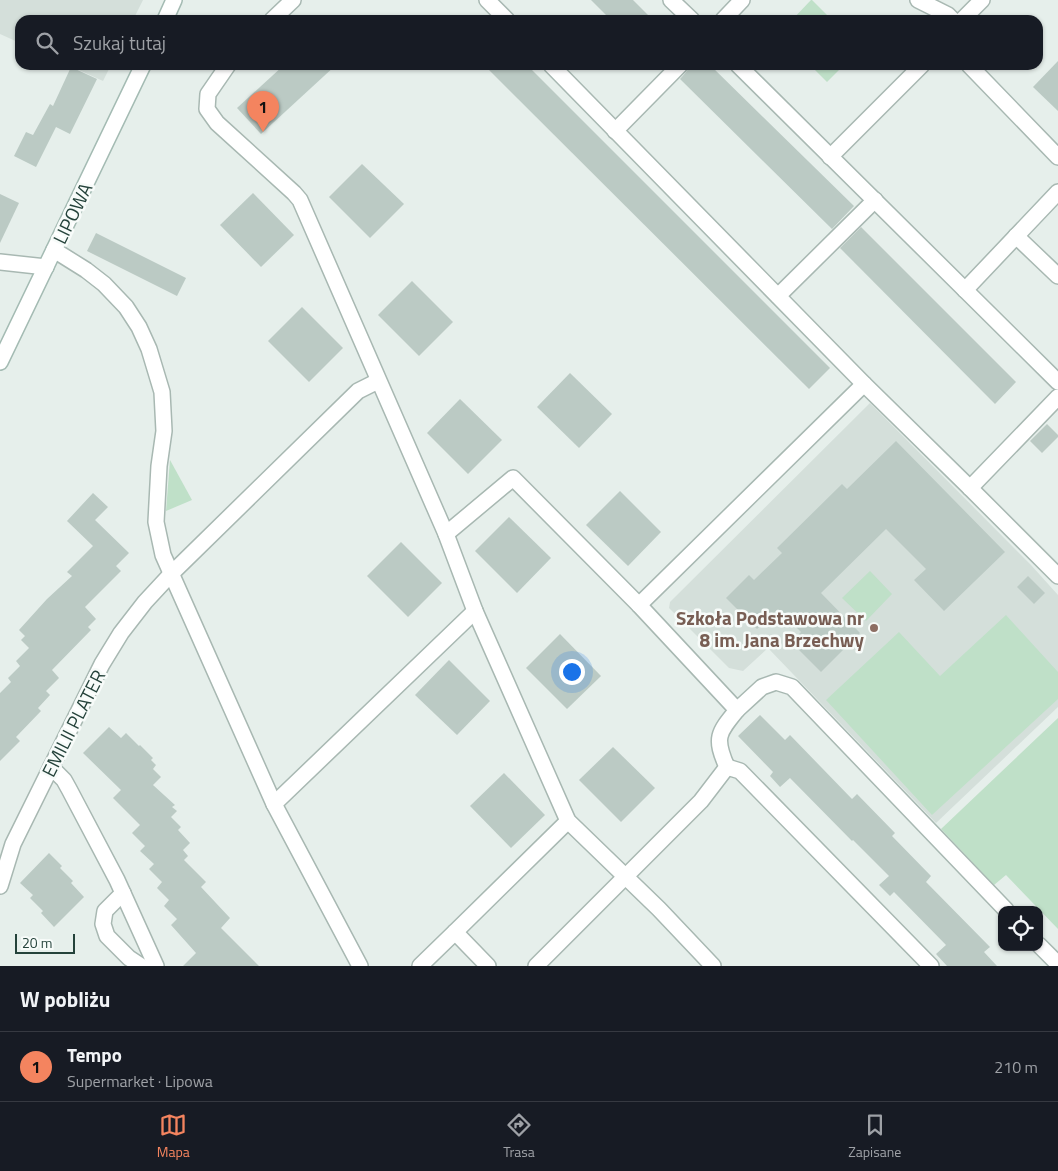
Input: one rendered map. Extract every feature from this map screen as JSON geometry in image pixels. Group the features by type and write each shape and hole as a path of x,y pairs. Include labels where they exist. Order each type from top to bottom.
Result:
{"street":[{"path":"167,15 174,0"},
{"path":"278,15 294,0"},
{"path":"487,0 501,15"},
{"path":"671,0 687,15"},
{"path":"728,15 742,0"},
{"path":"918,0 948,15"},
{"path":"967,15 982,0"},
{"name":"LIPOWA","path":"0,362 141,70"},
{"path":"225,70 208,94 207,109 217,123 294,192 300,200 446,534 475,611 568,820 713,966"},
{"path":"556,70 864,384 1058,576"},
{"path":"615,131 675,70"},
{"path":"743,70 1058,382"},
{"path":"830,157 917,70"},
{"path":"974,70 1058,157"},
{"path":"965,290 1058,192"},
{"path":"778,296 875,200"},
{"path":"1016,236 1058,276"},
{"path":"54,250 104,284 126,307 139,327 149,349 162,392 164,431 159,466 156,522 164,555 274,804 360,966"},
{"path":"0,262 46,267"},
{"name":"EMILII PLATER","path":"0,886 13,844 102,664 121,634 145,602 171,574 358,391 378,381"},
{"path":"638,605 864,384"},
{"path":"970,488 1058,397"},
{"path":"446,534 513,478 638,605 737,710"},
{"path":"274,804 475,611"},
{"path":"931,966 740,772 727,767 718,743 722,728 737,710 762,688 776,682 792,687 1002,906"},
{"path":"51,767 64,780 69,789 122,892 156,966"},
{"path":"536,966 702,801 727,767"},
{"path":"420,966 568,820"},
{"path":"122,892 105,911 103,924 107,936 129,958 141,966"},
{"path":"455,932 488,966"},
{"path":"1043,950 1053,963"}],"shaded area":[{"path":"0,0 143,0 136,15 15,15 15,41 0,34"},
{"path":"79,70 108,70 103,81"},
{"name":"Szkoła Podstawowa nr 8 im. Jana Brzechwy","path":"870,403 1031,565 1058,595 1058,707 936,823 768,648 743,671 729,668 669,608 670,602"}],"green space":[{"path":"812,0 827,15 797,15"},
{"path":"815,70 839,70 827,82"},
{"path":"170,460 192,500 166,511"},
{"path":"870,571 892,594 866,621 842,598"},
{"path":"1006,615 1058,672 1058,699 932,815 826,700 899,632 940,676"},
{"path":"1058,718 1058,929 1043,913 1043,906 1036,906 1006,875 994,885 941,829"}],"building":[{"path":"591,0 633,0 648,15 606,15"},
{"path":"1058,61 1058,111 1033,87"},
{"path":"70,70 78,70 97,79 70,134 56,127 36,167 14,156 26,132 33,135 50,104 53,106"},
{"path":"279,70 331,70 261,134 237,108"},
{"path":"489,70 532,70 830,368 809,389"},
{"path":"715,70 854,206 832,229 680,79 687,71"},
{"path":"362,164 404,204 370,238 329,197"},
{"path":"253,193 294,235 261,267 220,225"},
{"path":"0,194 19,203 0,243"},
{"path":"861,227 1016,382 995,404 840,248"},
{"path":"96,233 186,278 177,296 87,251"},
{"path":"412,281 453,322 419,356 378,315"},
{"path":"302,307 343,348 309,382 268,341"},
{"path":"570,373 612,414 579,448 537,407"},
{"path":"460,399 502,440 468,474 427,433"},
{"path":"1047,424 1058,437 1042,453 1030,441"},
{"path":"896,441 1005,552 944,611 914,580 926,569 886,529 821,593 860,633 821,672 791,642 801,632 778,609 757,629 726,598 749,575 754,580 782,553 777,548 842,484 847,489"},
{"path":"620,491 661,532 628,566 586,525"},
{"path":"93,493 108,507 95,520 129,553 116,566 121,571 85,607 96,619 88,627 91,630 52,670 59,678 46,691 50,695 38,708 41,711 16,737 20,741 0,761 0,693 11,682 8,678 20,666 16,661 29,648 21,640 25,636 19,630 47,599 72,576 67,572 93,546 67,521"},
{"path":"509,517 551,558 517,593 475,551"},
{"path":"401,542 442,583 408,617 367,576"},
{"path":"1028,576 1045,593 1034,604 1017,587"},
{"path":"560,634 601,676 567,709 526,668"},
{"path":"449,660 490,701 457,735 415,695"},
{"path":"760,715 785,740 790,735 852,799 857,794 895,833 892,836 931,876 926,882 990,947 984,952 997,966 947,966 936,954 946,945 894,892 890,896 879,885 889,876 790,778 780,787 770,776 773,772 738,736"},
{"path":"109,727 121,738 126,733 153,758 151,760 156,765 153,769 161,777 153,785 175,805 172,807 177,811 171,817 181,827 178,830 190,843 183,850 188,856 184,860 206,882 201,887 230,918 221,928 259,966 183,966 196,953 171,925 177,919 164,906 169,900 157,888 162,882 149,869 154,864 140,851 145,846 132,833 140,825 113,798 121,790 83,753"},
{"path":"613,747 655,788 621,822 579,780"},
{"path":"504,773 545,815 511,848 470,806"},
{"path":"49,853 62,866 60,868 73,881 71,883 84,897 54,927 41,913 43,911 30,898 33,895 20,883"}],"place":[{"name":"Tempo","path":"263,132"},
{"name":"Szkoła Podstawowa nr 8 im. Jana Brzechwy","path":"874,628"}]}
